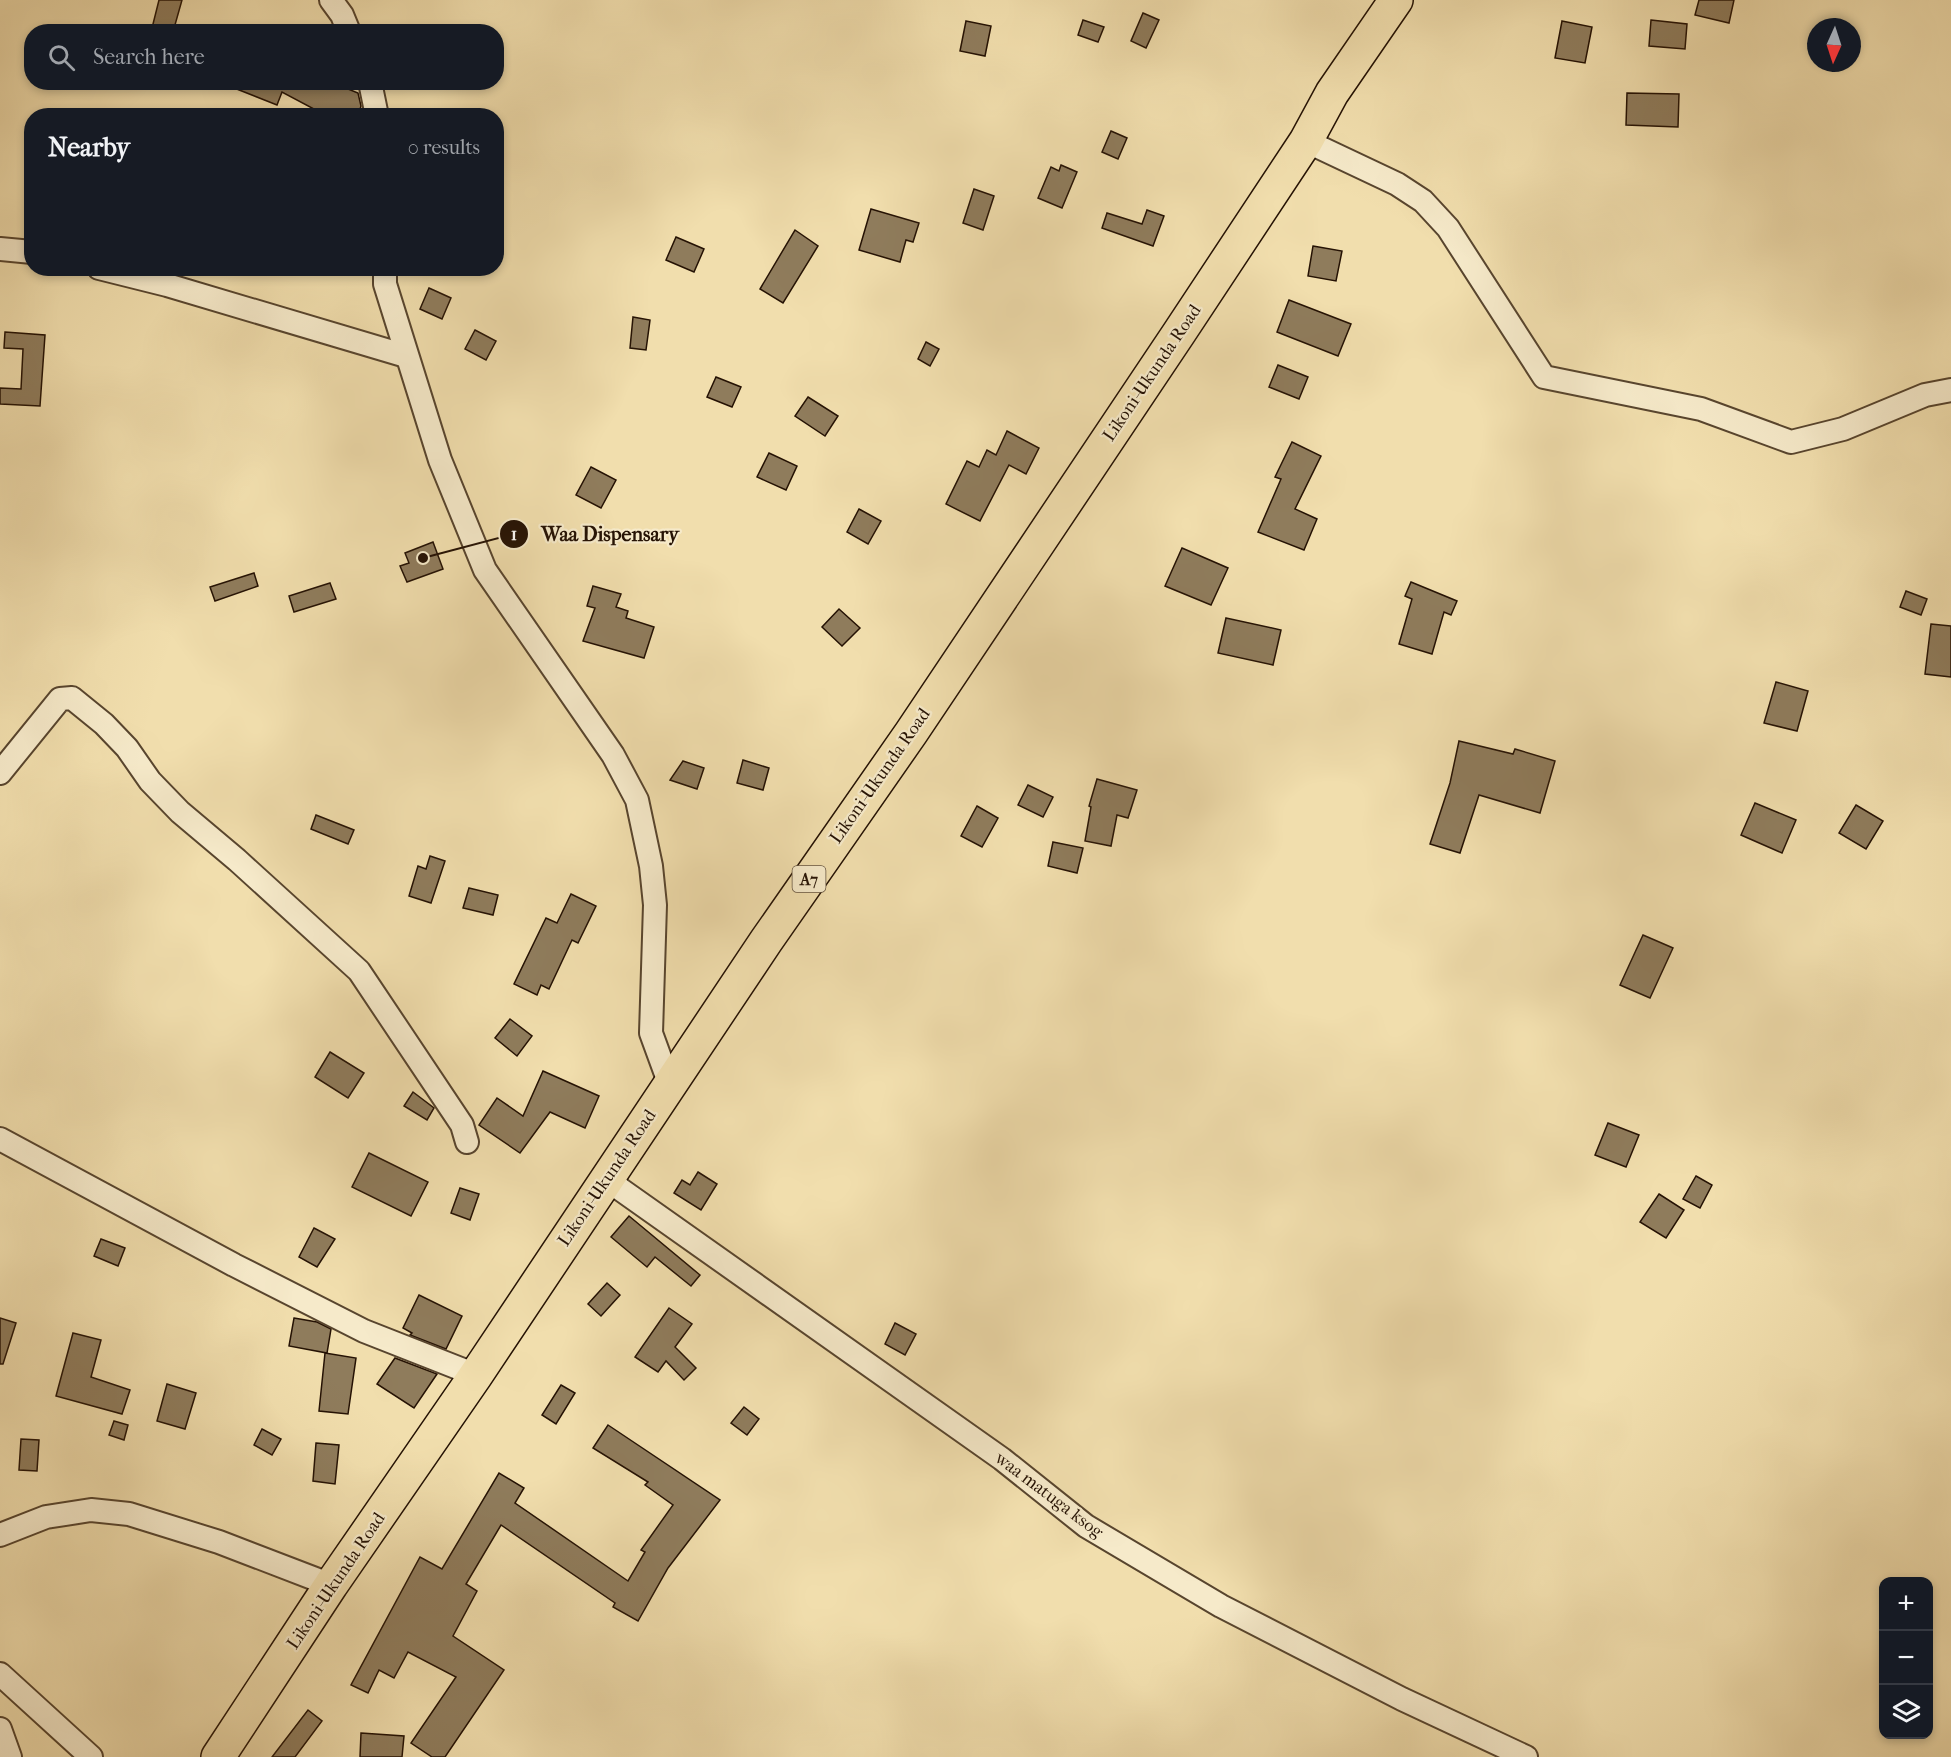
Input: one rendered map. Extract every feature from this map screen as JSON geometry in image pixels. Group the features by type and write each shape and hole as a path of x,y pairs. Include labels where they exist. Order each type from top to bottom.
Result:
{"highway":[{"name":"Likoni-Ukunda Road","path":"218,1757 331,1585 476,1375 766,941 911,733 1305,141 1332,93 1396,0"}],"street":[{"path":"331,0 342,15 345,24"},
{"path":"372,90 375,108"},
{"path":"1305,141 1397,184 1423,201 1448,228 1544,377 1701,409 1791,442 1843,429 1925,395 1951,390"},
{"path":"0,249 24,251"},
{"path":"131,276 406,356"},
{"path":"385,276 385,284 406,356 440,460 484,570 613,756 637,800 651,867 655,905 651,1033 670,1085"},
{"path":"0,773 60,699 72,698 104,724 127,748 150,781 180,812 237,860 359,971 462,1125 467,1142"},
{"path":"0,1139 234,1265 364,1331 476,1375"},
{"name":"waa matuga ksog","path":"608,1176 620,1189 1002,1459 1086,1526 1221,1606 1402,1699 1526,1757"},
{"path":"0,1534 46,1517 91,1510 129,1514 219,1542 331,1585"},
{"path":"0,1674 91,1757"},
{"path":"0,1729 10,1757"}],"building":[{"path":"159,0 182,0 175,24 153,24"},
{"path":"1699,0 1734,0 1729,23 1695,15"},
{"path":"1143,13 1159,20 1146,48 1131,41"},
{"path":"1083,20 1104,27 1098,42 1078,35"},
{"path":"1651,20 1687,24 1685,49 1649,46"},
{"path":"966,21 991,26 985,56 960,51"},
{"path":"1562,21 1592,27 1585,63 1555,58"},
{"path":"239,90 351,90 358,93 361,106 360,108 312,108 282,92 277,105"},
{"path":"1627,93 1679,94 1678,127 1626,125"},
{"path":"1111,131 1127,138 1118,159 1102,152"},
{"path":"1061,165 1077,172 1062,208 1038,198 1051,167 1059,171"},
{"path":"974,189 994,196 983,230 963,223"},
{"path":"871,209 919,223 913,242 906,240 900,262 859,250"},
{"path":"1147,210 1164,216 1153,246 1102,228 1107,213 1142,224"},
{"path":"795,230 818,246 783,303 760,289"},
{"path":"676,237 704,249 694,272 666,260"},
{"path":"1313,246 1342,251 1336,281 1308,276"},
{"path":"429,288 451,298 442,319 420,309"},
{"path":"1289,300 1351,324 1338,356 1277,332"},
{"path":"633,317 650,320 646,350 630,348"},
{"path":"475,330 496,341 486,360 465,349"},
{"path":"5,332 45,335 40,406 0,404 0,388 21,389 23,349 4,348"},
{"path":"926,342 939,349 930,366 918,359"},
{"path":"1278,365 1308,377 1299,399 1269,387"},
{"path":"716,377 741,387 732,407 707,397"},
{"path":"808,397 838,416 825,436 795,416"},
{"path":"1007,431 1039,448 1026,474 1009,465 980,521 946,504 967,461 979,467 987,450 996,455"},
{"path":"1292,442 1321,456 1295,509 1317,519 1304,550 1258,532 1281,479 1275,477"},
{"path":"769,453 797,466 786,490 757,477"},
{"path":"591,467 616,480 601,508 576,495"},
{"path":"859,509 881,521 868,544 847,532"},
{"path":"433,542 443,569 407,582 400,566 409,563 405,553"},
{"path":"1182,548 1228,568 1211,605 1165,586"},
{"path":"254,573 258,586 215,601 210,587"},
{"path":"1411,582 1457,601 1451,615 1444,612 1432,654 1399,644 1412,599 1405,596"},
{"path":"330,583 336,599 294,612 289,596"},
{"path":"593,586 621,594 616,607 628,611 626,618 654,627 644,658 583,641 595,608 587,606"},
{"path":"1906,591 1927,599 1921,615 1900,607"},
{"path":"839,609 860,628 842,646 822,627"},
{"path":"1226,618 1281,630 1273,665 1218,653"},
{"path":"1931,624 1951,626 1951,677 1925,674"},
{"path":"1776,682 1808,691 1797,731 1764,723"},
{"path":"1459,741 1513,754 1515,749 1555,761 1540,813 1479,795 1460,853 1430,844 1450,783"},
{"path":"743,760 769,768 763,790 737,783"},
{"path":"683,761 704,768 697,789 670,780"},
{"path":"1097,779 1137,790 1128,818 1117,815 1111,846 1085,841 1091,807 1089,806"},
{"path":"1028,785 1053,797 1043,817 1018,805"},
{"path":"1755,803 1796,820 1782,853 1741,835"},
{"path":"1856,805 1883,821 1866,849 1839,833"},
{"path":"977,806 998,818 982,847 961,836"},
{"path":"316,815 354,830 348,844 311,829"},
{"path":"1053,842 1083,848 1077,873 1048,866"},
{"path":"430,856 445,861 431,903 409,896 418,866 426,869"},
{"path":"469,888 498,895 493,915 463,908"},
{"path":"571,894 596,906 578,943 572,940 549,989 541,985 537,995 514,984 546,918 557,923"},
{"path":"1643,935 1673,948 1650,998 1620,985"},
{"path":"510,1019 532,1036 517,1056 495,1038"},
{"path":"330,1052 364,1073 348,1098 315,1077"},
{"path":"543,1071 599,1096 585,1128 550,1112 520,1153 479,1125 497,1098 523,1116"},
{"path":"413,1092 434,1108 427,1120 404,1106"},
{"path":"1608,1123 1639,1135 1626,1167 1595,1155"},
{"path":"369,1153 428,1182 411,1216 352,1187"},
{"path":"698,1172 717,1184 701,1210 674,1193 682,1180 690,1185"},
{"path":"1696,1176 1712,1185 1700,1208 1683,1199"},
{"path":"460,1188 479,1194 470,1220 451,1213"},
{"path":"1659,1194 1684,1210 1666,1238 1640,1222"},
{"path":"629,1216 700,1275 691,1286 655,1257 647,1267 611,1237"},
{"path":"314,1228 335,1239 317,1267 299,1257"},
{"path":"101,1239 125,1248 118,1266 94,1256"},
{"path":"607,1283 620,1295 601,1316 588,1304"},
{"path":"419,1295 462,1316 446,1349 410,1335 412,1333 403,1328"},
{"path":"669,1308 692,1324 675,1347 696,1368 684,1380 666,1361 658,1372 635,1357"},
{"path":"0,1318 16,1323 3,1364 0,1364"},
{"path":"294,1318 317,1322 331,1329 327,1353 289,1346"},
{"path":"895,1323 916,1334 905,1355 885,1344"},
{"path":"73,1333 101,1340 91,1377 130,1390 122,1414 56,1396"},
{"path":"325,1353 356,1358 348,1414 319,1411"},
{"path":"395,1358 437,1374 414,1408 377,1384"},
{"path":"167,1384 196,1393 185,1429 157,1421"},
{"path":"561,1385 575,1393 556,1424 542,1415"},
{"path":"744,1407 759,1419 747,1435 731,1423"},
{"path":"114,1421 128,1425 124,1440 109,1435"},
{"path":"608,1425 720,1500 668,1568 638,1621 613,1607 615,1603 501,1525 466,1584 477,1591 453,1636 504,1670 445,1757 432,1757 411,1743 456,1677 408,1652 394,1678 379,1670 368,1693 351,1685 420,1557 442,1569 499,1473 524,1488 515,1503 628,1581 645,1552 641,1550 673,1505 645,1485 648,1482 593,1448"},
{"path":"262,1429 281,1439 272,1455 254,1445"},
{"path":"21,1439 39,1440 37,1471 19,1470"},
{"path":"316,1443 339,1445 335,1484 313,1481"},
{"path":"308,1710 322,1721 295,1757 272,1757"},
{"path":"361,1733 404,1736 402,1757 360,1757"}],"place":[{"name":"Waa Dispensary","path":"423,558"}]}
